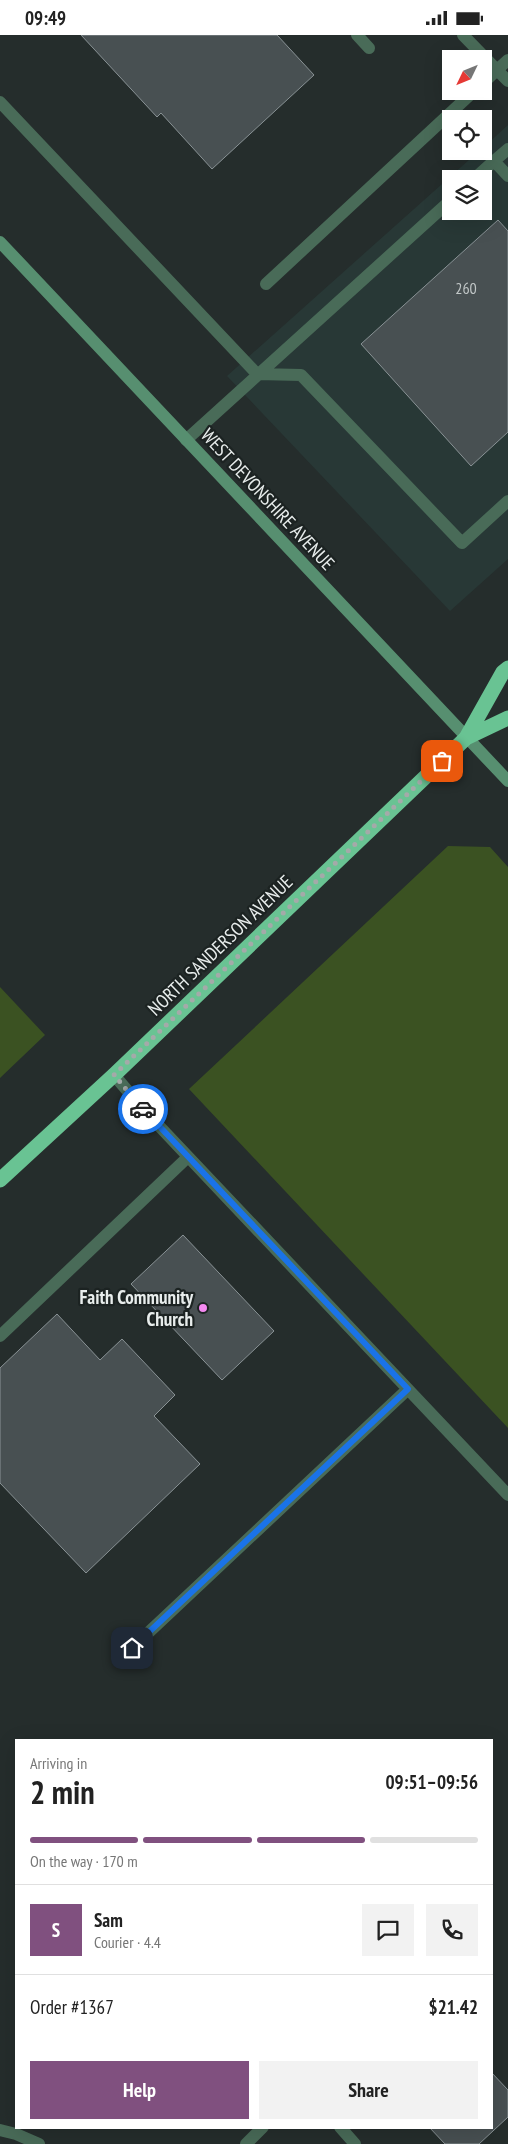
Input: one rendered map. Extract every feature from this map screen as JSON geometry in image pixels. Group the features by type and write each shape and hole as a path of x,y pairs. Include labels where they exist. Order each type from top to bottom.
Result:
{"highway":[{"name":"NORTH SANDERSON AVENUE","path":"0,1181 114,1075 466,738 503,672 508,668"},
{"name":"NORTH SANDERSON AVENUE","path":"466,738 508,718"}],"street":[{"path":"357,35 369,48"},
{"path":"464,35 508,81"},
{"path":"492,75 508,59"},
{"path":"266,284 464,100"},
{"path":"0,102 258,374 300,375 462,543 508,501"},
{"path":"484,170 508,149"},
{"path":"494,161 508,176"},
{"path":"186,440 442,207"},
{"name":"WEST DEVONSHIRE AVENUE","path":"0,242 508,781"},
{"path":"114,1075 188,1157 508,1495"},
{"path":"0,1336 188,1157"},
{"path":"132,1648 408,1389"},
{"path":"246,2144 261,2129"},
{"path":"342,2129 355,2144"},
{"path":"0,2130 16,2134 39,2144"}],"shaded area":[{"path":"508,125 508,559 450,611 227,376 442,184 442,220 492,220 492,170 458,170 469,160 492,160 492,140"}],"green space":[{"path":"448,846 490,847 508,867 508,1428 189,1089"},
{"path":"0,987 45,1035 0,1078"}],"building":[{"path":"81,35 277,35 314,75 212,169 161,113 157,117"},
{"path":"498,220 508,231 508,432 471,466 361,344"},
{"name":"Faith Community Church","path":"183,1235 274,1331 222,1380 131,1284"},
{"path":"57,1314 100,1360 122,1339 175,1395 154,1416 200,1464 86,1573 0,1483 0,1368"},
{"path":"493,2074 508,2090 508,2117 479,2144 445,2144 431,2129 493,2129"}],"way so far":[{"path":"143,1109 114,1075 442,761"}],"place":[{"name":"Faith Community Church","path":"203,1308"}],"route":[{"path":"132,1648 408,1389 143,1109"}]}
